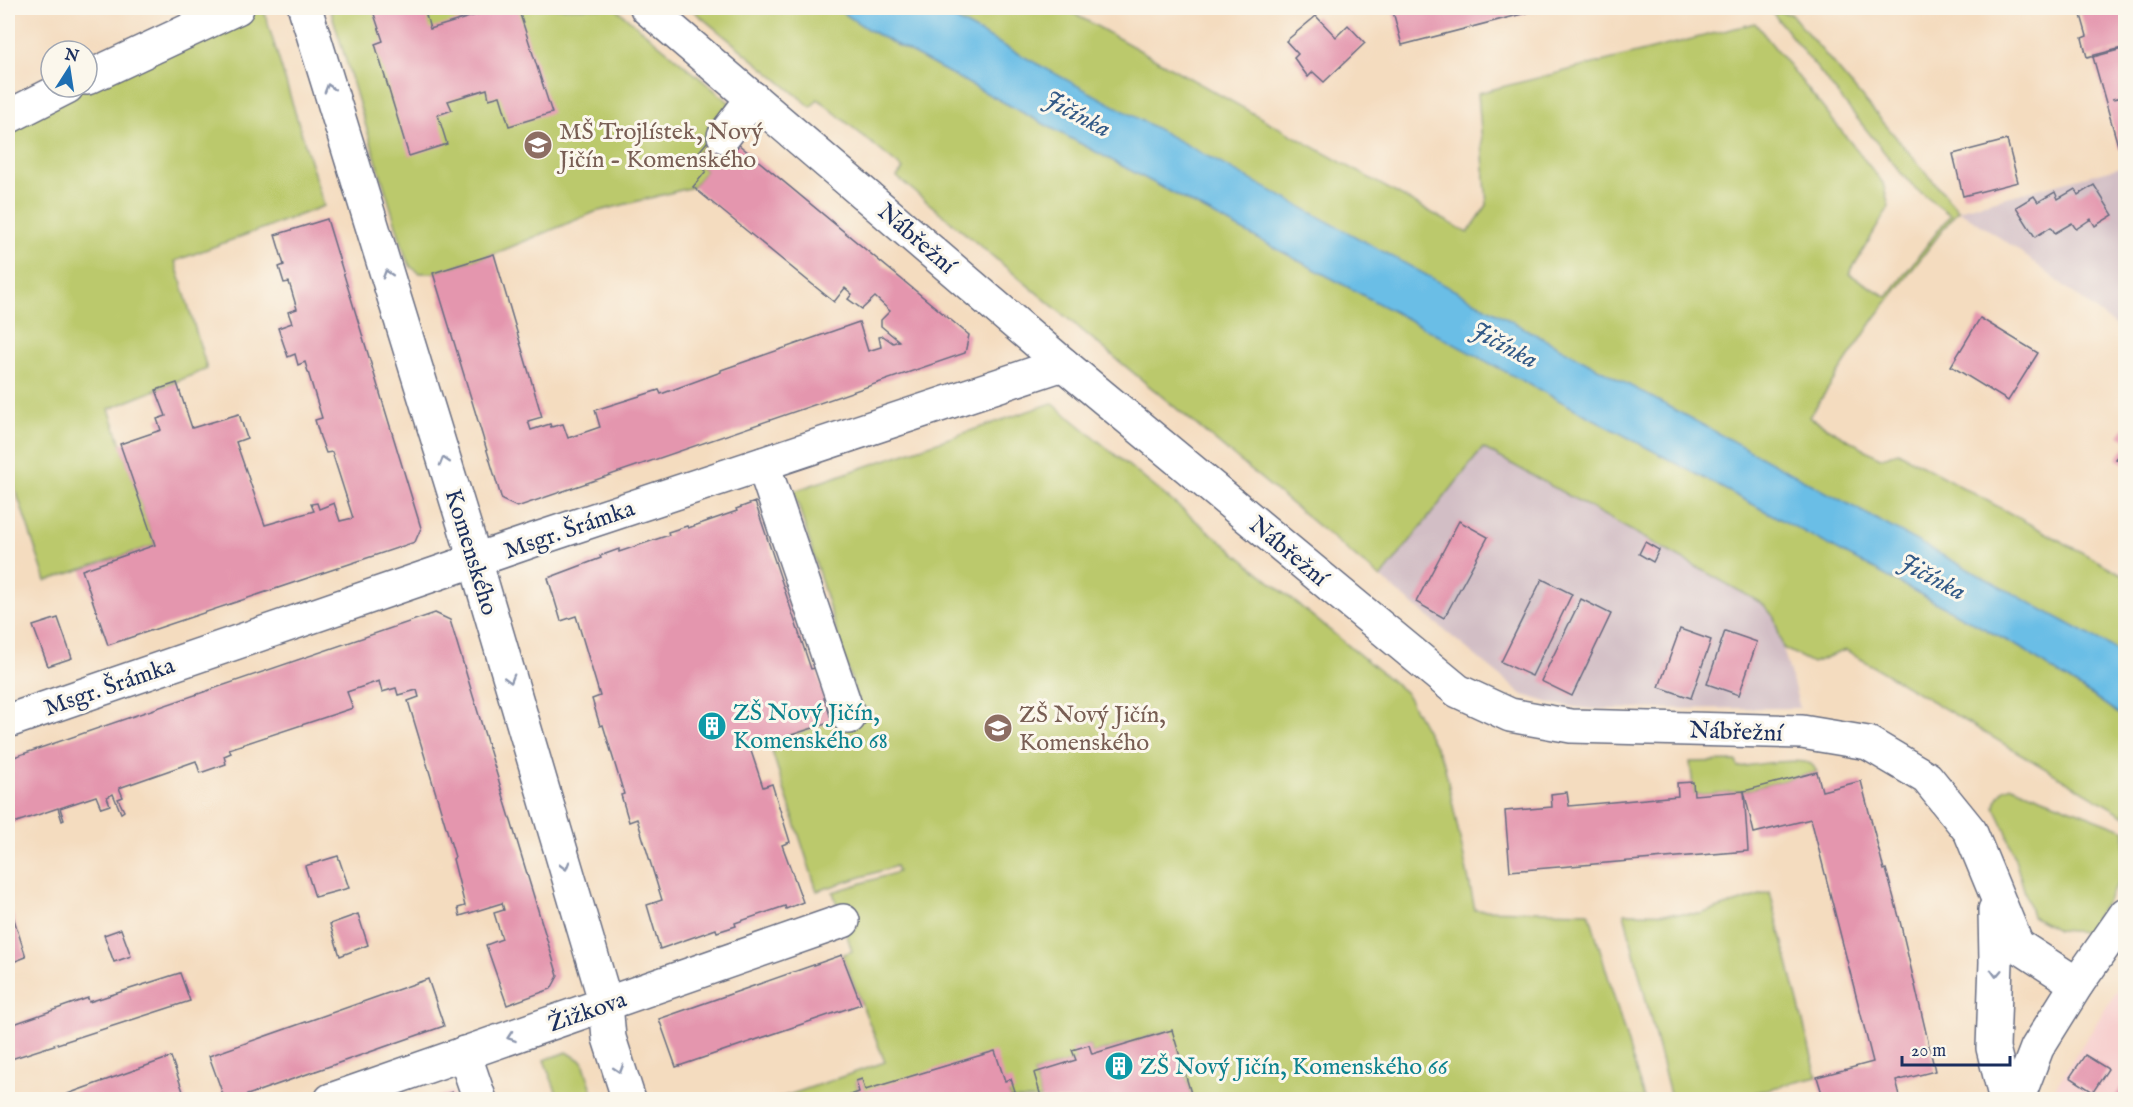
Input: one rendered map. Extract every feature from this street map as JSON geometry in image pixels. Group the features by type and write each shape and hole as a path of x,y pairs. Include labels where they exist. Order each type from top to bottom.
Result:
{"street":[{"path":"99,72 237,8"},
{"name":"Komenského","path":"304,8 475,560 606,1004 609,1038 629,1100"},
{"name":"Nábřežní","path":"648,8 1064,364 1458,691 1510,715 1571,726 1802,732 1868,743 1927,778 1970,831 2017,945 2077,984"},
{"path":"724,136 753,98"},
{"path":"8,117 43,99"},
{"name":"Msgr. Šrámka","path":"8,721 475,560 1064,364"},
{"path":"763,464 849,717"},
{"name":"Nábřežní","path":"1995,894 1994,1048 2006,1100"},
{"path":"2017,1100 2037,1048 2077,984 2126,914"},
{"name":"Žižkova","path":"331,1100 843,921"},
{"path":"464,1053 480,1100"}],"shaded area":[{"path":"2125,166 2125,333 2014,247 1958,210"},
{"path":"1483,447 1763,604 1774,617 1800,708 1590,709 1553,704 1523,695 1381,578"},
{"path":"2125,978 2125,1099 2048,1099"}],"green space":[{"path":"257,8 263,8 324,206 175,261 207,369 109,409 155,545 46,581 8,467 8,129 63,99 99,99 99,80"},
{"name":"MŠ Trojlístek, Nový Jičín - Komenského","path":"330,8 615,8 730,103 717,130 693,159 706,171 693,187 595,212 494,254 433,273 420,273 411,267 406,258"},
{"path":"690,8 836,8 869,30 2026,651 2125,719 2125,816 1846,650 1812,663 1783,648 1774,617 1763,604 1483,448 1381,578 897,177 903,169 818,99 811,107"},
{"path":"933,8 1064,8 1468,233 1487,205 1478,93 1755,23 1883,183 1889,207 1849,274 1887,297 1950,215 1916,189 1901,173 1771,11 1791,14 1958,210 1875,318 1809,417 1880,458 1898,452 2125,576 2125,656"},
{"name":"ZŠ Nový Jičín, Komenského","path":"1052,403 1405,692 1444,763 1475,910 1589,912 1644,1098 1193,1099 1171,1030 1092,1054 1089,1045 1073,1050 1076,1060 1034,1073 1042,1099 1010,1099 1005,1081 865,1090 861,1079 856,1081 859,1092 834,1099 777,1099 885,1062 842,955 852,951 833,892 898,872 896,866 817,891 769,742 861,712 794,491"},
{"path":"1736,761 1738,767 1776,762 1805,762 1812,765 1817,772 1744,791 1694,795 1690,762"},
{"path":"2012,786 2125,830 2125,872 2087,932 2057,930 2032,916 2007,833 1995,808 1996,801 2004,789"},
{"path":"1770,892 1817,1077 1728,1099 1671,1099 1624,913 1700,914"},
{"path":"567,1052 583,1062 595,1099 559,1099 544,1060"}],"water":[{"name":"Jičínka","path":"836,8 933,8 938,10 2108,645 2125,656 2125,719 2026,651 869,30"}],"building":[{"path":"372,8 424,8 430,29 499,8 518,8 552,113 509,126 500,96 489,99 487,89 448,101 452,110 438,115 447,144 409,156 375,44 383,41"},
{"path":"1392,8 1545,8 1402,45"},
{"path":"2079,8 2126,8 2126,47 2087,57 2082,38 2087,36"},
{"path":"1316,16 1336,37 1348,25 1365,43 1324,82 1313,72 1308,77 1294,58 1298,54 1286,41"},
{"path":"2126,48 2126,96 2112,99 2126,97 2126,147 2119,149 2093,57"},
{"path":"717,130 732,139 969,335 965,353 517,507 502,500 433,273 494,254 542,417 528,421 531,430 550,424 551,427 563,424 568,438 600,427 595,410 659,390 661,394 721,372 721,370 859,322 868,351 881,347 879,337 883,336 893,343 899,341 881,326 881,320 890,311 875,297 862,309 848,299 852,294 845,288 834,302 693,187 706,171 693,159"},
{"path":"2007,140 2018,182 1963,196 1953,154"},
{"path":"2094,185 2113,215 2095,226 2091,219 2076,229 2072,223 2055,233 2051,227 2035,237 2016,207 2034,196 2038,202 2055,192 2058,199 2075,189 2078,195"},
{"path":"327,219 421,528 415,542 108,645 82,570 155,545 120,444 161,430 157,419 166,416 156,390 177,383 192,428 239,414 247,438 236,442 265,525 314,511 311,504 317,503 319,509 334,503 340,521 353,518 332,452 326,453 320,437 315,420 322,418 305,362 298,365 295,354 288,357 278,328 292,323 288,312 297,309 289,282 284,283 279,267 284,265 275,235"},
{"path":"1980,318 2038,353 2008,401 1951,366"},
{"path":"2126,425 2126,439 2119,435"},
{"path":"2126,445 2126,465 2116,459"},
{"name":"ZŠ Nový Jičín, Komenského 68","path":"755,502 811,669 816,668 832,722 750,748 763,787 772,784 790,842 782,845 803,902 735,923 736,926 717,932 716,929 660,949 647,905 662,900 637,819 629,822 621,795 624,794 603,725 600,726 592,699 600,696 576,616 561,621 548,578 619,549 619,552 669,535 668,532 687,526 688,528 737,511 736,509"},
{"path":"1459,521 1488,537 1444,618 1416,602"},
{"path":"1645,542 1659,550 1653,562 1639,554"},
{"path":"1542,579 1572,594 1532,676 1501,662"},
{"path":"1581,599 1611,614 1572,696 1541,681"},
{"path":"435,613 450,620 558,976 551,989 507,1005 486,945 502,939 494,913 504,910 502,903 460,916 458,908 465,906 453,859 455,857 408,701 419,697 417,690 398,695 396,688 382,692 379,681 347,692 353,708 229,749 231,753 224,756 226,764 200,773 196,761 119,788 123,797 118,799 124,811 121,813 113,794 107,797 110,805 101,808 96,796 60,808 64,820 62,821 58,808 8,825 8,759"},
{"path":"58,618 72,658 48,666 33,626"},
{"path":"1680,629 1711,640 1691,698 1659,687"},
{"path":"1725,631 1757,642 1739,695 1707,684"},
{"path":"1817,772 1822,791 1861,781 1899,917 1935,1071 1896,1081 1901,1100 1824,1100 1817,1077 1873,1062 1811,819 1754,833 1744,791"},
{"path":"1693,782 1694,795 1744,791 1748,851 1510,871 1505,811 1552,807 1551,794 1567,792 1569,806 1678,796 1677,783"},
{"path":"338,856 349,888 315,897 305,866"},
{"path":"12,913 26,957 8,964 8,914"},
{"path":"358,914 368,945 340,956 330,924"},
{"path":"121,929 131,956 114,962 104,935"},
{"path":"842,955 861,1004 676,1067 659,1019"},
{"path":"180,973 190,1001 8,1060 8,1026 88,998 89,1002"},
{"path":"428,979 444,1026 233,1100 225,1100 209,1056"},
{"name":"ZŠ Nový Jičín, Komenského 66","path":"1172,1030 1193,1100 1042,1100 1034,1073 1076,1060 1072,1050 1089,1045 1092,1054"},
{"path":"995,1051 1005,1081 1011,1079 1015,1091 1008,1094 1010,1100 836,1100 859,1092 856,1081 862,1079 865,1090"},
{"path":"2085,1055 2108,1069 2093,1092 2070,1077"},
{"path":"171,1057 186,1100 51,1100 84,1088"},
{"path":"2126,1079 2126,1100 2113,1100"},
{"path":"452,1092 455,1100 432,1100 432,1099"}],"place":[{"name":"MŠ Trojlístek, Nový Jičín - Komenského","path":"538,145"},
{"name":"ZŠ Nový Jičín, Komenského 68","path":"712,726"},
{"name":"ZŠ Nový Jičín, Komenského","path":"998,728"},
{"name":"ZŠ Nový Jičín, Komenského 66","path":"1119,1066"}]}
